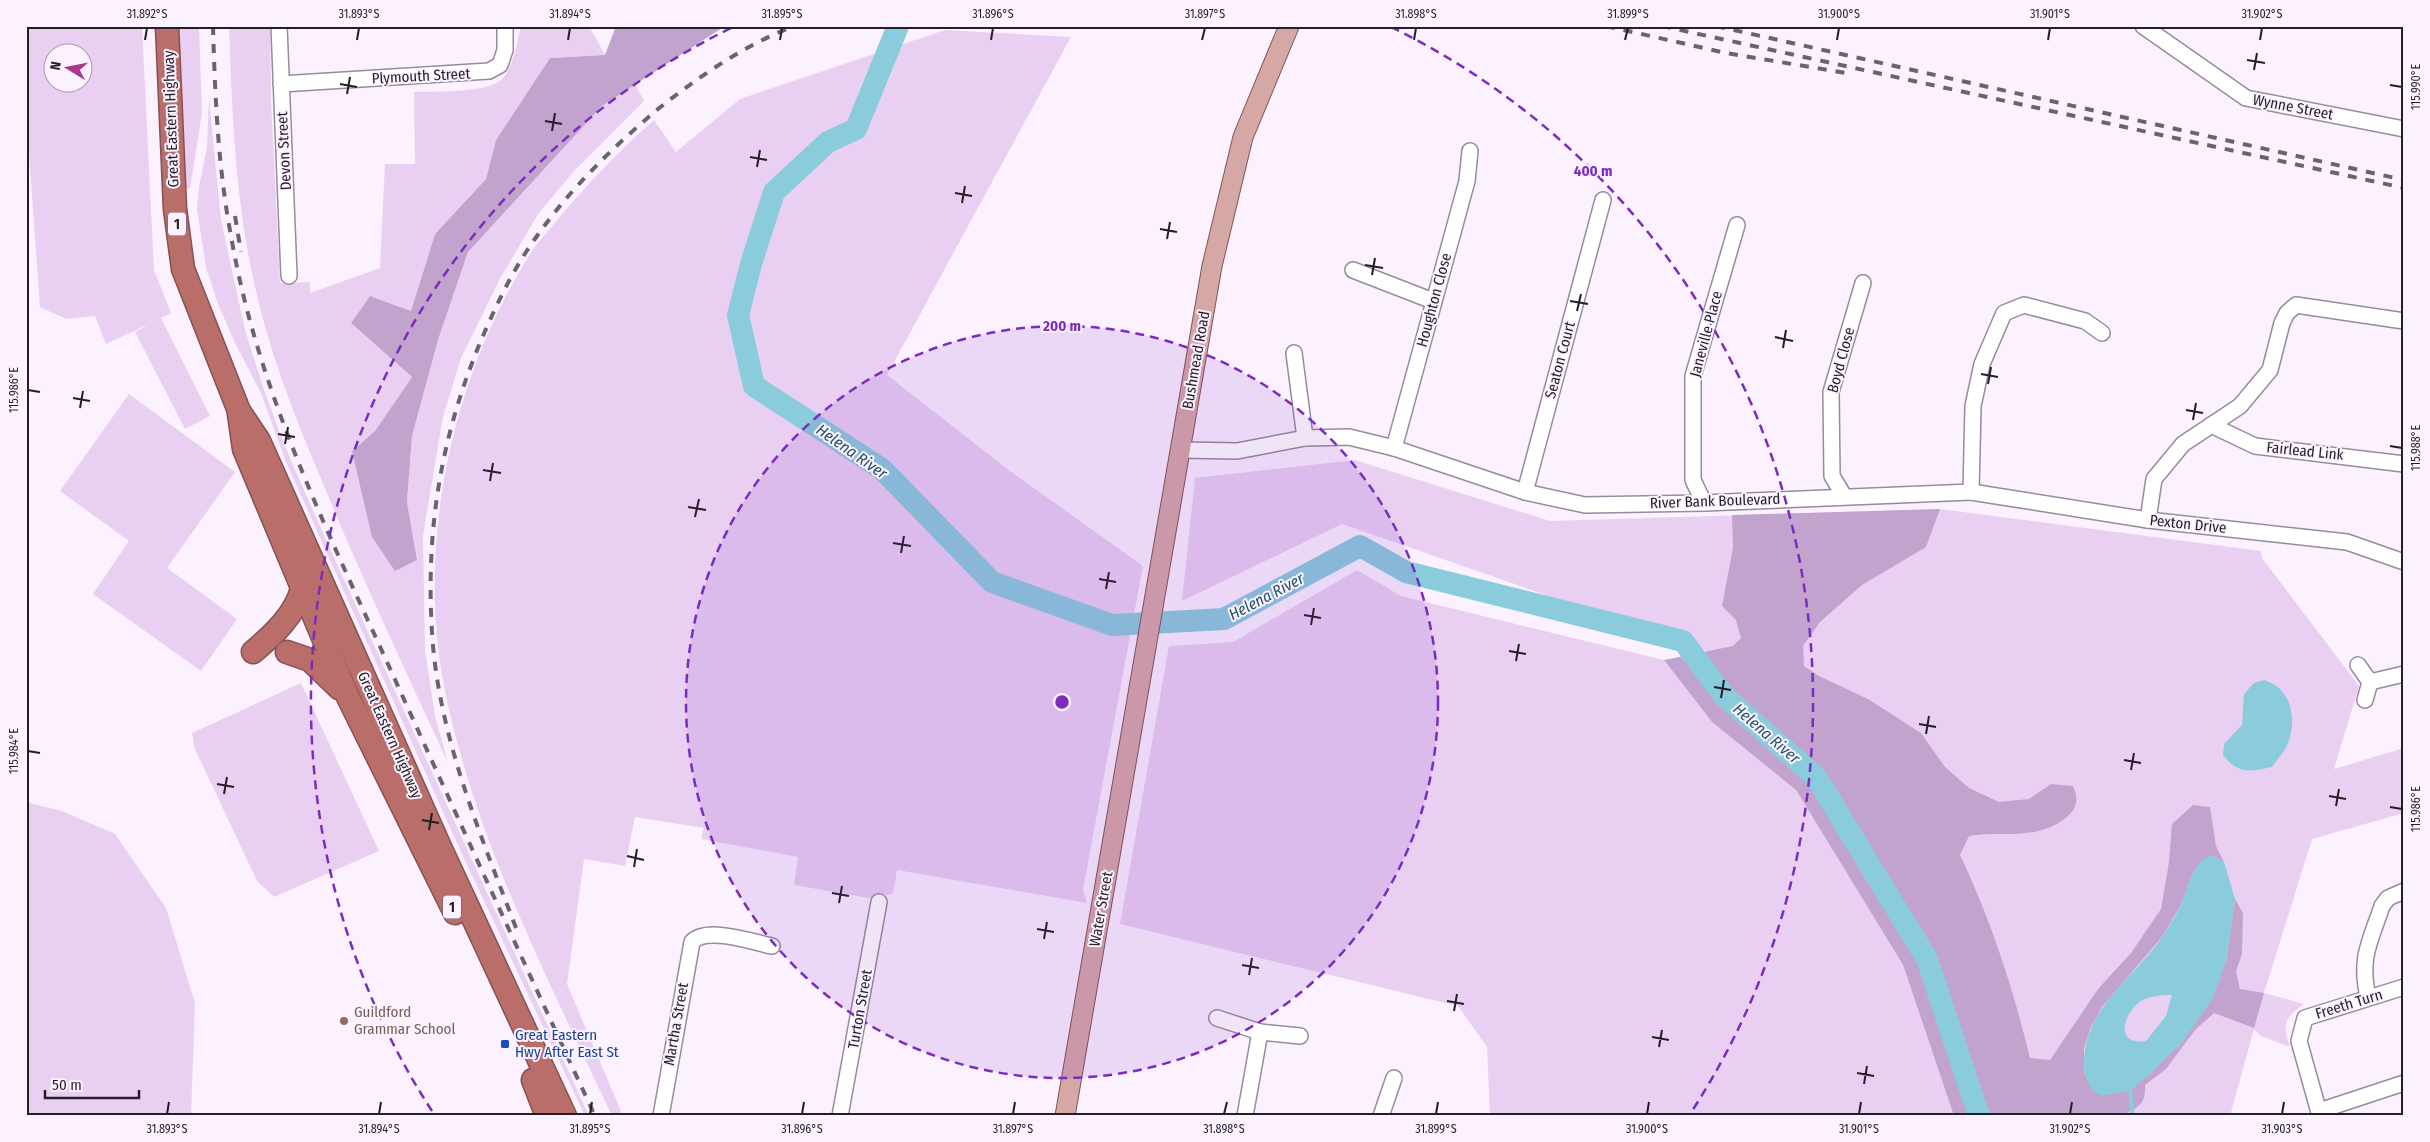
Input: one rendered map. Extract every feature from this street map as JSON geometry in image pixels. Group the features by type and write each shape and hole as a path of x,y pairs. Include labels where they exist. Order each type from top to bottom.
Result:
{"highway":[{"name":"Great Eastern Highway","path":"167,26 174,200 183,269 239,410 259,441 436,838 565,1116"},
{"name":"Great Eastern Highway","path":"239,410 244,449 348,697 486,974 547,1116"},
{"path":"253,652 270,637 290,614 298,602 302,588"},
{"path":"287,652 310,660 348,697"}],"main road":[{"name":"Bushmead Road","path":"1137,703 1212,266 1243,137 1288,26"},
{"name":"Water Street","path":"1064,1116 1137,703"}],"street":[{"name":"Devon Street","path":"279,26 289,276"},
{"name":"Plymouth Street","path":"281,84 489,71 500,65 505,50 505,26"},
{"name":"Wynne Street","path":"2143,26 2246,98 2404,129"},
{"name":"Houghton Close","path":"1394,448 1467,181 1470,151"},
{"name":"Seaton Court","path":"1525,492 1603,200"},
{"name":"Janeville Place","path":"1704,503 1694,480 1693,376 1737,225"},
{"path":"1353,270 1433,301"},
{"name":"Boyd Close","path":"1844,496 1832,476 1831,392 1863,283"},
{"path":"1971,492 1973,406 1982,364 2004,313 2024,305 2085,321 2102,333"},
{"path":"2148,520 2154,479 2183,444 2240,406 2270,370 2282,323 2287,313 2296,305 2404,321"},
{"path":"1294,353 1305,438"},
{"name":"Fairlead Link","path":"2211,425 2255,446 2404,464"},
{"name":"River Bank Boulevard","path":"1181,450 1237,451 1305,438 1349,437 1394,448 1525,492 1585,505 1704,503 1971,492"},
{"name":"Pexton Drive","path":"1971,492 2148,520 2347,542 2404,562"},
{"path":"2358,665 2370,682"},
{"path":"2370,682 2404,674"},
{"path":"2365,700 2370,682"},
{"path":"2368,997 2363,975 2363,963 2379,916 2388,898 2404,891"},
{"name":"Turton Street","path":"840,1116 879,902"},
{"name":"Martha Street","path":"661,1114 689,950 696,937 710,934 772,946"},
{"name":"Freeth Turn","path":"2320,1113 2299,1041 2306,1018 2368,997 2404,988"},
{"path":"1217,1018 1260,1032 1300,1036"},
{"path":"1246,1116 1260,1032"},
{"path":"1381,1116 1394,1078"},
{"path":"2320,1113 2404,1083"}],"shaded area":[{"path":"26,26 142,26 154,270 171,313 161,318 210,416 185,429 135,332 151,323 106,344 95,316 66,319 40,307 26,111"},
{"path":"177,26 199,26 202,113 190,189 185,188"},
{"path":"229,26 270,26 271,100 280,283 310,282 310,293 380,268 385,164 415,164 414,92 476,89 498,82 504,77 510,66 521,26 589,26 605,55 550,58 496,140 486,179 435,234 411,311 370,296 351,323 412,377 375,431 352,451 417,559 407,502 412,436 438,340 468,252 602,106 635,84 644,101 574,171 538,214 501,277 461,358 443,417 423,536 425,650 435,716 448,763 334,511 291,404 266,332 242,219 233,123"},
{"path":"616,26 725,26 602,106 468,252 438,340 412,436 407,502 417,560 395,571 372,537 352,451 375,431 412,377 351,323 370,296 411,311 435,234 486,179 496,140 550,58 605,55"},
{"path":"945,30 1071,37 887,375 1010,471 1143,566 1083,890 1087,903 897,870 893,894 869,898 794,885 798,857 701,839 704,828 635,817 625,866 584,859 567,984 623,1116 612,1116 538,959 493,852 457,742 444,686 437,630 435,573 439,516 448,459 463,403 482,348 506,296 534,248 593,180 654,120 676,152 740,99"},
{"path":"209,98 221,220 245,330 283,442 589,1116 585,1116 461,852 286,462 261,393 235,343 218,304 206,267 197,209 199,187 207,147"},
{"path":"129,394 235,472 167,568 237,619 201,671 93,594 129,541 60,491"},
{"path":"1355,460 1550,521 1940,509 2261,551 2262,558 2359,686 2334,769 2404,748 2404,813 2312,839 2264,993 2304,1004 2286,1022 2286,1032 2290,1047 2261,1036 2254,1029 2230,1116 2000,1116 1718,655 1342,524 1182,601 1195,478"},
{"path":"1940,509 1926,547 1862,585 1820,622 1803,646 1804,666 1819,676 1868,699 1921,733 1945,767 1969,788 1999,802 2029,799 2051,784 2073,786 2076,794 2074,809 2057,824 2045,829 2020,834 1969,836 1960,855 1982,904 2000,955 2030,1058 2050,1060 2098,989 2131,953 2161,909 2169,862 2172,824 2193,805 2210,807 2216,846 2224,862 2211,855 2193,872 2182,903 2162,937 2102,1007 2091,1027 2084,1048 2084,1073 2130,1091 2182,1043 2226,962 2235,899 2243,913 2242,954 2236,971 2240,989 2264,993 2254,1028 2214,1013 2195,1030 2166,1069 2145,1085 2144,1097 2140,1105 2121,1116 1954,1116 1903,965 1796,790 1712,722 1664,660 1733,646 1741,638 1736,620 1722,606 1733,548 1732,515"},
{"path":"1357,570 1401,596 1664,660 1712,722 1796,790 1903,965 1954,1116 1490,1116 1487,1047 1458,1006 1120,924 1169,646 1233,642"},
{"path":"301,683 379,851 274,897 257,881 195,749 192,733"},
{"path":"26,802 62,811 115,834 166,908 195,1003 191,1116 26,1116"}],"water":[{"path":"2264,680 2274,684 2287,698 2292,718 2290,738 2286,748 2272,767 2245,770 2234,766 2223,755 2224,744 2242,725 2244,694 2254,683"},
{"path":"2211,855 2224,862 2235,899 2226,962 2213,998 2182,1043 2152,1072 2130,1091 2100,1096 2090,1086 2084,1069 2086,1044 2093,1025 2102,1009 2153,950 2164,934 2181,905 2195,870 2204,859","holes":["2172,995 2166,1016 2146,1041 2129,1039 2126,1034 2126,1020 2135,1006 2144,999"]}],"waterway":[{"name":"Helena River","path":"898,26 856,129 828,142 774,192 751,264 738,315 754,386 882,469 992,582 1112,625 1224,619 1360,546 1406,572 1683,641 1725,697 1816,777 1927,959 1979,1116"},
{"path":"2130,1091 2133,1116"}],"railway":[{"path":"213,26 220,158 231,236 260,356 280,414 302,471 351,583 595,1116"},
{"path":"516,928 475,820 452,746 436,670 432,632 432,550 435,511 441,472 461,396 474,358 511,277 537,236 578,185 642,123 689,85 723,62 759,42 795,26"},
{"path":"1606,26 1726,53 1846,73"},
{"path":"1662,26 2404,188"},
{"path":"1716,26 2404,180"},
{"path":"235,216 241,252"}],"place":[{"name":"Guildford Grammar School","path":"344,1021"},
{"name":"Great Eastern Hwy After East St","path":"505,1044"}]}
